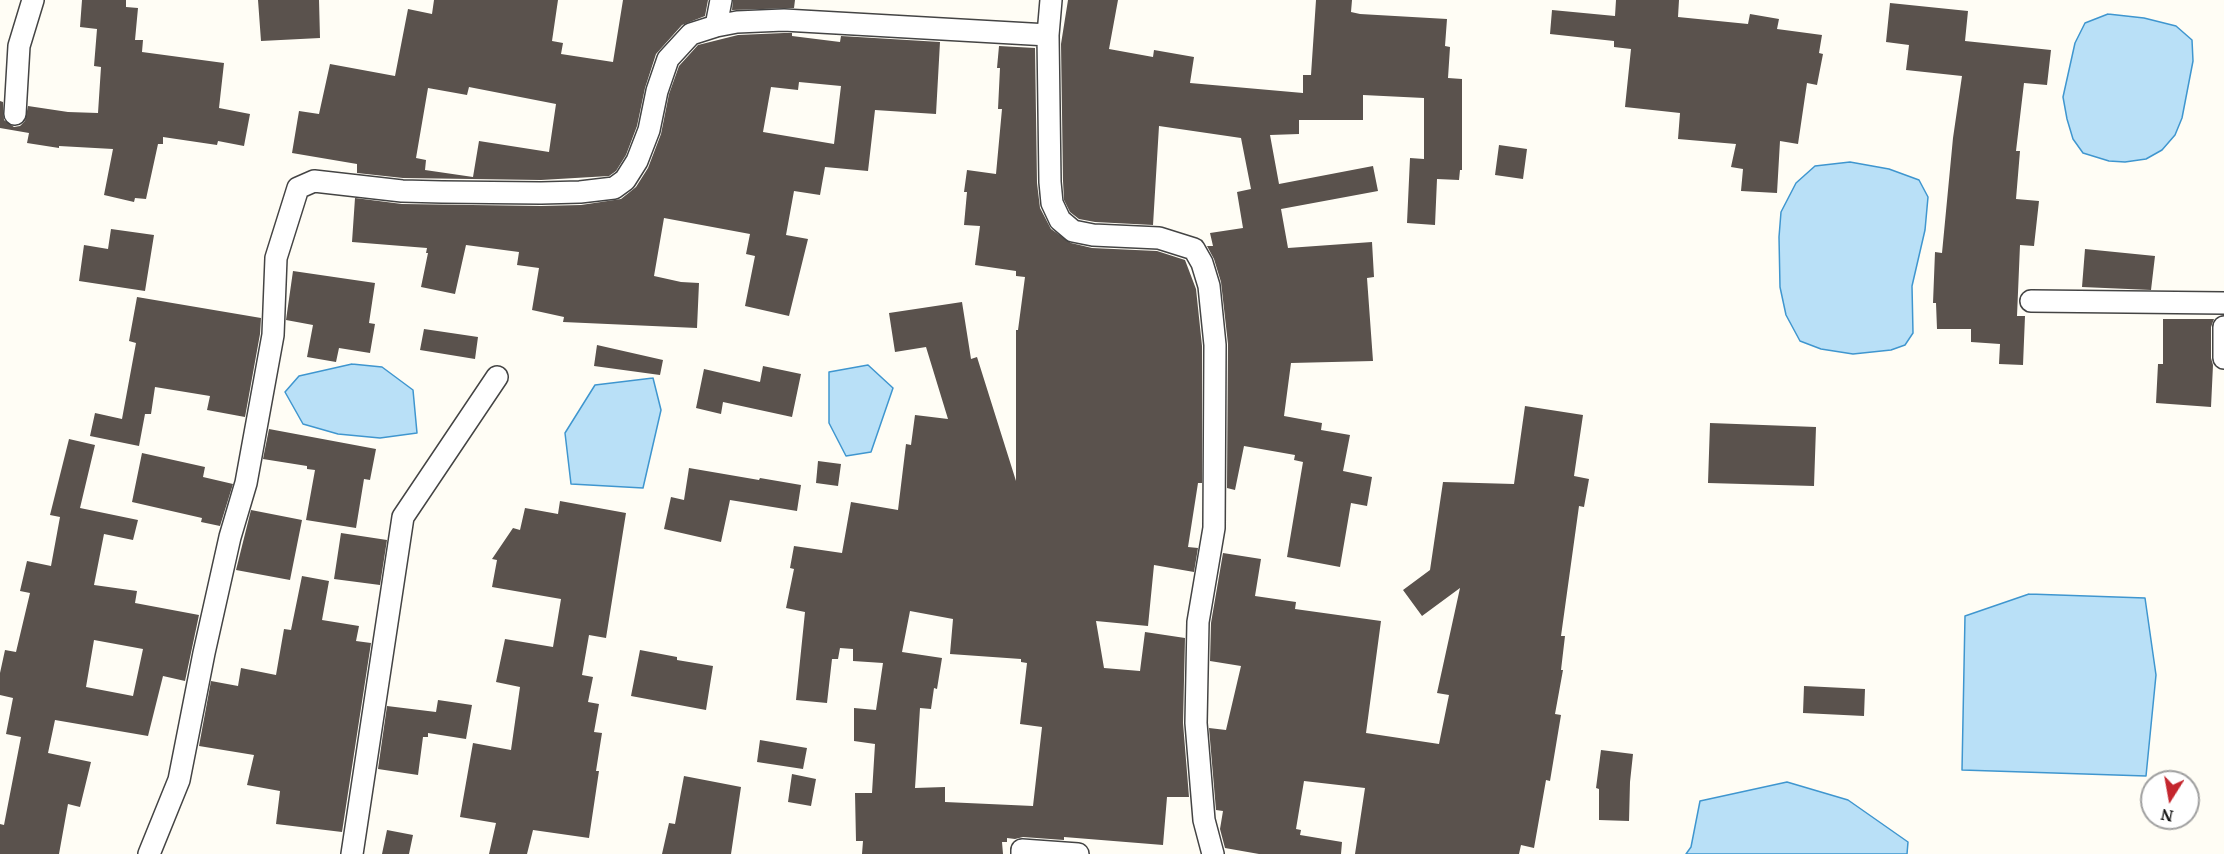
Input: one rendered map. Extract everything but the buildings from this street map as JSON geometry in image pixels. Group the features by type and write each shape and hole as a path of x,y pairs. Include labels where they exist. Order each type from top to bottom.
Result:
{"street":[{"path":"15,114 19,46 33,0"},
{"path":"716,26 721,0"},
{"path":"1051,0 1048,35 1050,182 1052,203 1060,220 1074,231 1093,235 1159,238 1194,249 1202,263 1209,286 1215,345 1214,528 1198,622 1196,723 1204,820 1213,854"},
{"path":"149,854 179,780 230,537 246,483 273,335 276,258 298,188 314,181 432,192 541,193 614,188 625,180 637,161 649,130 657,91 668,59 691,34 737,21 784,20 1048,35"},
{"path":"2031,301 2224,303"},
{"path":"2224,327 2224,358"},
{"path":"352,854 403,517 497,377"},
{"path":"1022,854 1022,850 1078,854"}],"water":[{"path":"2108,14 2144,18 2176,26 2192,40 2193,61 2182,118 2175,135 2162,150 2146,159 2125,162 2109,161 2083,153 2073,139 2067,119 2063,97 2075,43 2085,23"},
{"path":"1850,162 1889,169 1919,180 1928,197 1925,230 1912,286 1913,333 1905,345 1891,350 1853,354 1821,349 1800,341 1786,315 1780,287 1781,212 1796,183 1815,166"},
{"path":"352,364 382,367 413,390 417,433 380,438 338,434 303,424 285,392 299,376"},
{"path":"868,365 893,388 871,452 846,456 829,423 829,372"},
{"path":"653,378 661,410 643,488 571,484 565,433 595,385"},
{"path":"2029,594 2145,598 2156,675 2147,770 2140,770 2140,776 1962,770 1965,616"},
{"path":"1787,782 1848,800 1908,842 1907,854 1686,854 1691,847 1700,801"}]}
